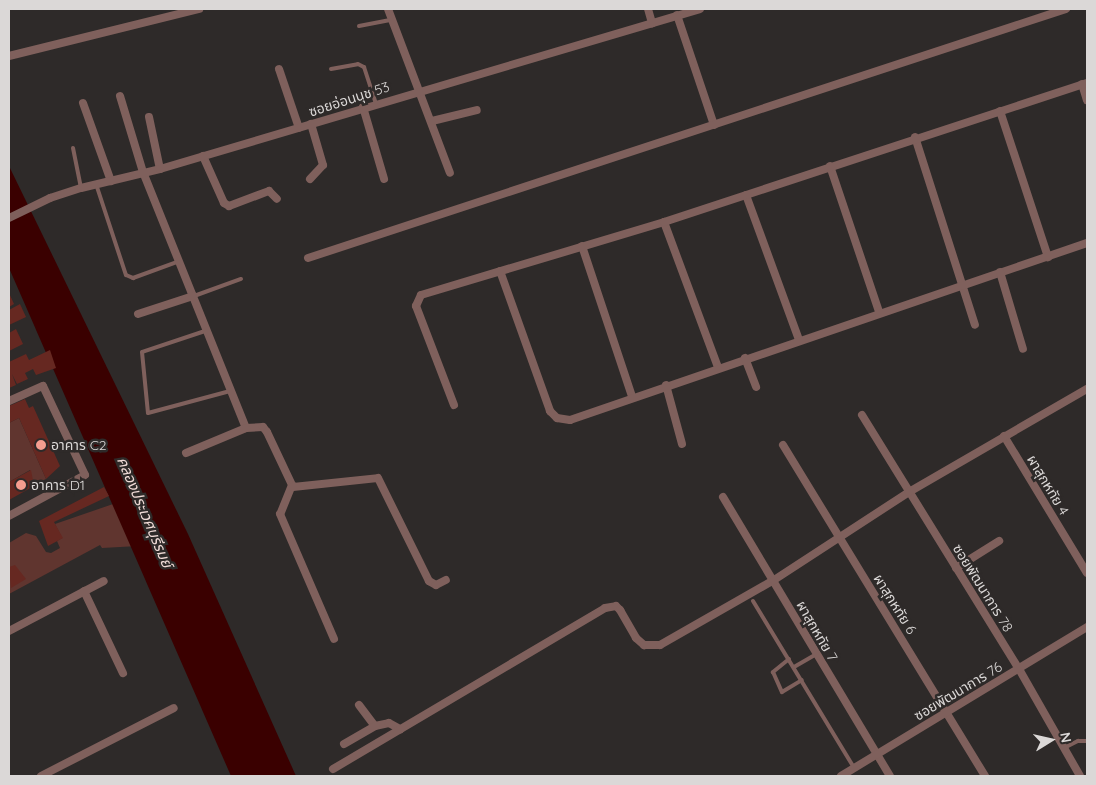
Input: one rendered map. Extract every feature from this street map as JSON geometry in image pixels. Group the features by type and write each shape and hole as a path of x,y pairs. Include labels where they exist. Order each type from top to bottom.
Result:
{"street":[{"path":"9,56 199,9"},
{"path":"388,9 432,121 450,173"},
{"path":"648,9 652,23"},
{"name":"ซอยอ่อนนุช 53","path":"9,218 29,207 81,188 160,169 376,103 700,9"},
{"path":"308,258 1066,9"},
{"path":"677,16 714,125"},
{"path":"279,69 299,128"},
{"path":"454,406 416,301 421,295 664,222 915,138 1085,84 1087,100"},
{"path":"120,96 143,172 180,261 205,331 246,428"},
{"path":"83,104 111,181"},
{"path":"363,108 384,179"},
{"path":"432,121 477,110"},
{"path":"1000,111 1048,257"},
{"path":"149,118 160,169"},
{"path":"310,179 323,165 311,124"},
{"path":"915,138 975,325"},
{"path":"203,156 224,202 229,206 268,191 276,199"},
{"path":"830,166 879,312"},
{"path":"746,195 799,340"},
{"path":"664,222 718,367"},
{"path":"500,271 550,411 557,418 570,420 632,396 1087,243"},
{"path":"582,246 632,396"},
{"path":"1000,272 1023,349"},
{"path":"138,314 193,296"},
{"path":"745,358 756,387"},
{"path":"666,385 682,444"},
{"path":"9,401 44,386 85,475 9,516"},
{"path":"332,769 605,608 616,606 636,638 644,645 660,645 774,580 838,536 909,492 1087,389"},
{"name":"ซอยพัฒนาการ 78","path":"862,415 1019,669 1080,776"},
{"path":"186,453 246,428 263,427 293,487"},
{"name":"ผาสุกหทัย 4","path":"1004,436 1087,573"},
{"name":"ผาสุกหทัย 6","path":"783,445 985,776"},
{"path":"293,487 378,478 429,581 436,585 446,580"},
{"path":"293,487 280,514 334,639"},
{"name":"ผาสุกหทัย 7","path":"723,497 774,580 815,655 890,776"},
{"path":"956,568 999,541"},
{"path":"9,631 104,581"},
{"path":"84,591 124,674"},
{"name":"ซอยพัฒนาการ 76","path":"841,776 1087,627"},
{"path":"359,705 375,726"},
{"path":"41,776 174,708"},
{"path":"344,744 375,726 388,723 400,729"}],"lane":[{"path":"359,26 393,20"},
{"path":"332,70 358,64 364,66 376,103"},
{"path":"73,148 81,188"},
{"path":"96,184 126,274 133,278 180,261"},
{"path":"193,296 241,279"},
{"path":"205,331 142,352 148,413 230,391"},
{"path":"753,600 854,768"},
{"path":"794,667 815,655"},
{"path":"789,659 773,672 782,692 802,680"},
{"path":"1064,748 1078,741 1087,741"}],"shaded area":[{"path":"19,418 46,479 33,485 30,470 9,482 9,423"},
{"path":"116,503 138,546 102,548 100,545 9,594 9,543 26,533 36,536 46,552 51,553 60,548 57,541 62,538 55,524"}],"water":[{"name":"คลองประเวศบุรีรมย์","path":"9,166 188,534 296,776 231,776 9,268"}],"building":[{"path":"9,293 14,304 9,307"},
{"path":"20,304 26,317 9,325 9,310"},
{"path":"16,329 23,344 9,351 9,333"},
{"path":"50,350 56,368 36,375 33,369 25,373 28,379 17,384 12,374 16,385 9,388 9,362 26,354 29,360"},
{"name":"อาคาร C2","path":"25,399 29,408 33,406 60,466 46,479 19,418 9,423 9,406"},
{"name":"อาคาร D1","path":"31,470 34,486 9,500 9,482"},
{"path":"104,487 109,496 54,522 63,538 48,546 39,521"},
{"path":"15,565 26,579 11,588 9,567"}],"place":[{"name":"อาคาร C2","path":"41,445"},
{"name":"อาคาร D1","path":"21,485"}]}
